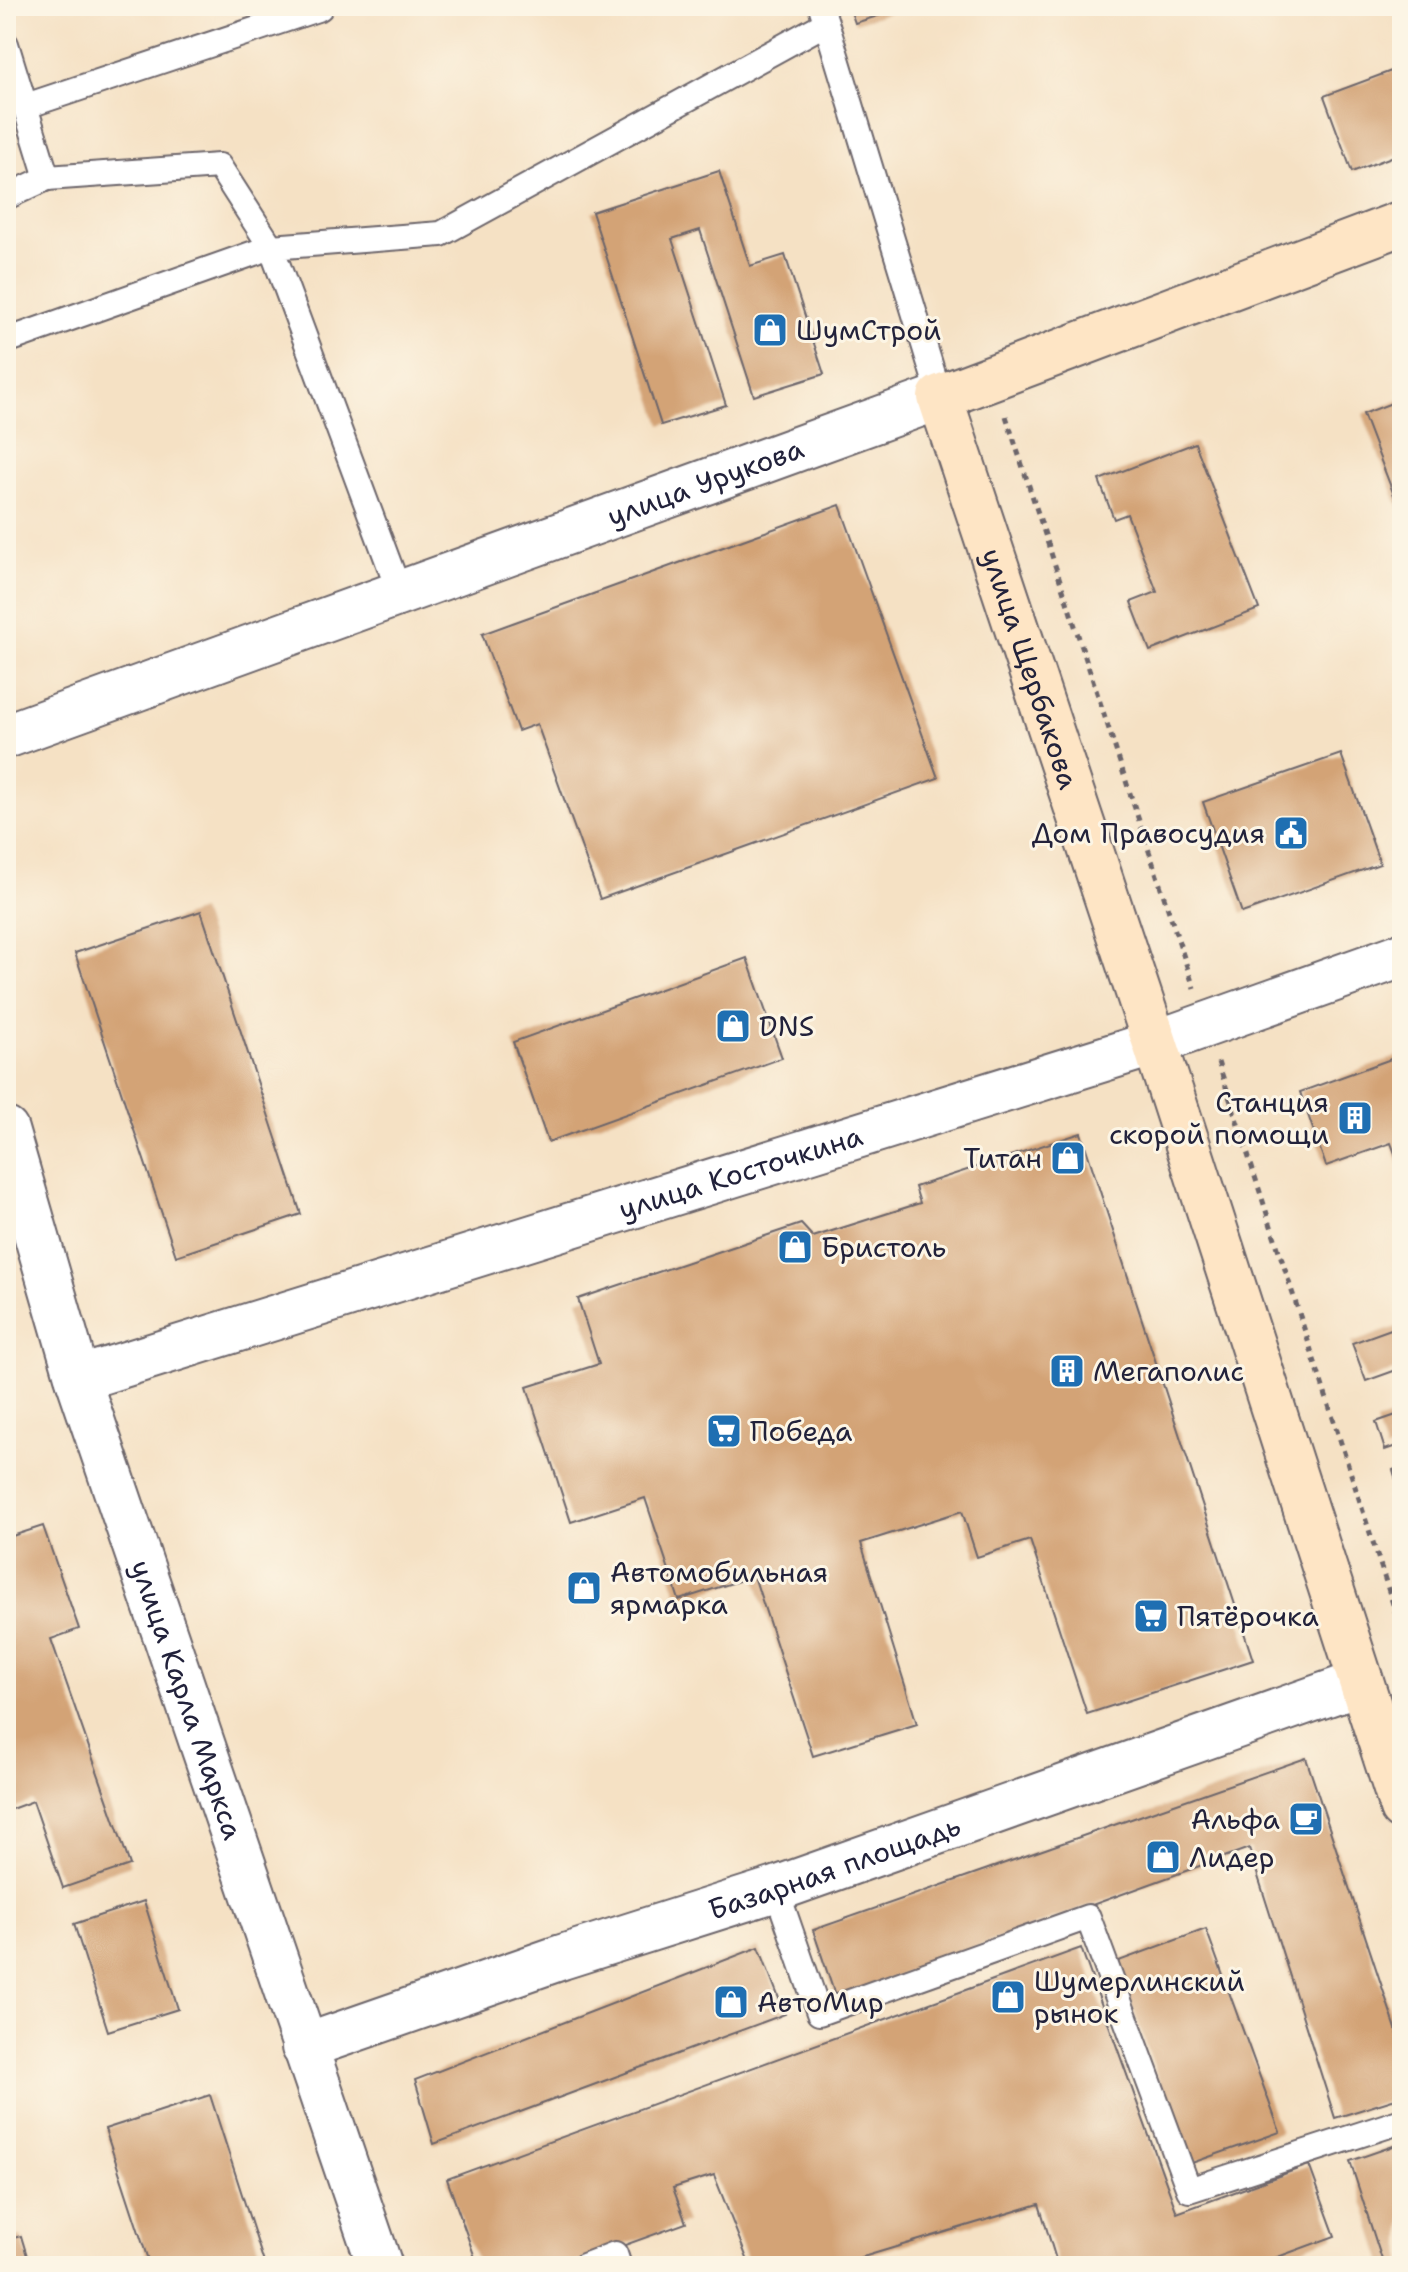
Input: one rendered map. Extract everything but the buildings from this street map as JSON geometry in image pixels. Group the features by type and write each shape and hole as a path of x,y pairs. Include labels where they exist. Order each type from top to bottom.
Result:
{"street":[{"name":"улица Урукова","path":"6,736 940,397 1402,223"},
{"name":"улица Щербакова","path":"940,397 1155,1043 1402,1808"},
{"name":"улица Косточкина","path":"78,1379 1155,1043 1402,955"},
{"name":"улица Карла Маркса","path":"6,1130 78,1379 380,2266"},
{"name":"Базарная площадь","path":"304,2047 562,1957 776,1889 1361,1682"}],"lane":[{"path":"26,106 320,8"},
{"path":"6,341 271,247 441,234 824,15 940,397"},
{"path":"6,44 47,178"},
{"path":"6,197 47,178 219,166 271,247 399,591"},
{"path":"776,1889 819,2013 1088,1917 1189,2190 1402,2121"},
{"path":"584,2266 615,2254 619,2266"}],"place":[{"name":"ШумСтрой","path":"770,330"},
{"name":"Дом Правосудия","path":"1291,833"},
{"name":"DNS","path":"733,1026"},
{"name":"Станция скорой помощи","path":"1355,1118"},
{"name":"Титан","path":"1068,1158"},
{"name":"Бристоль","path":"795,1247"},
{"name":"Мегаполис","path":"1067,1371"},
{"name":"Победа","path":"724,1431"},
{"name":"Автомобильная ярмарка","path":"584,1588"},
{"name":"Пятёрочка","path":"1151,1616"},
{"name":"Альфа","path":"1306,1819"},
{"name":"Лидер","path":"1163,1857"},
{"name":"Шумерлинский рынок","path":"1008,1997"},
{"name":"АвтоМир","path":"731,2002"}]}
